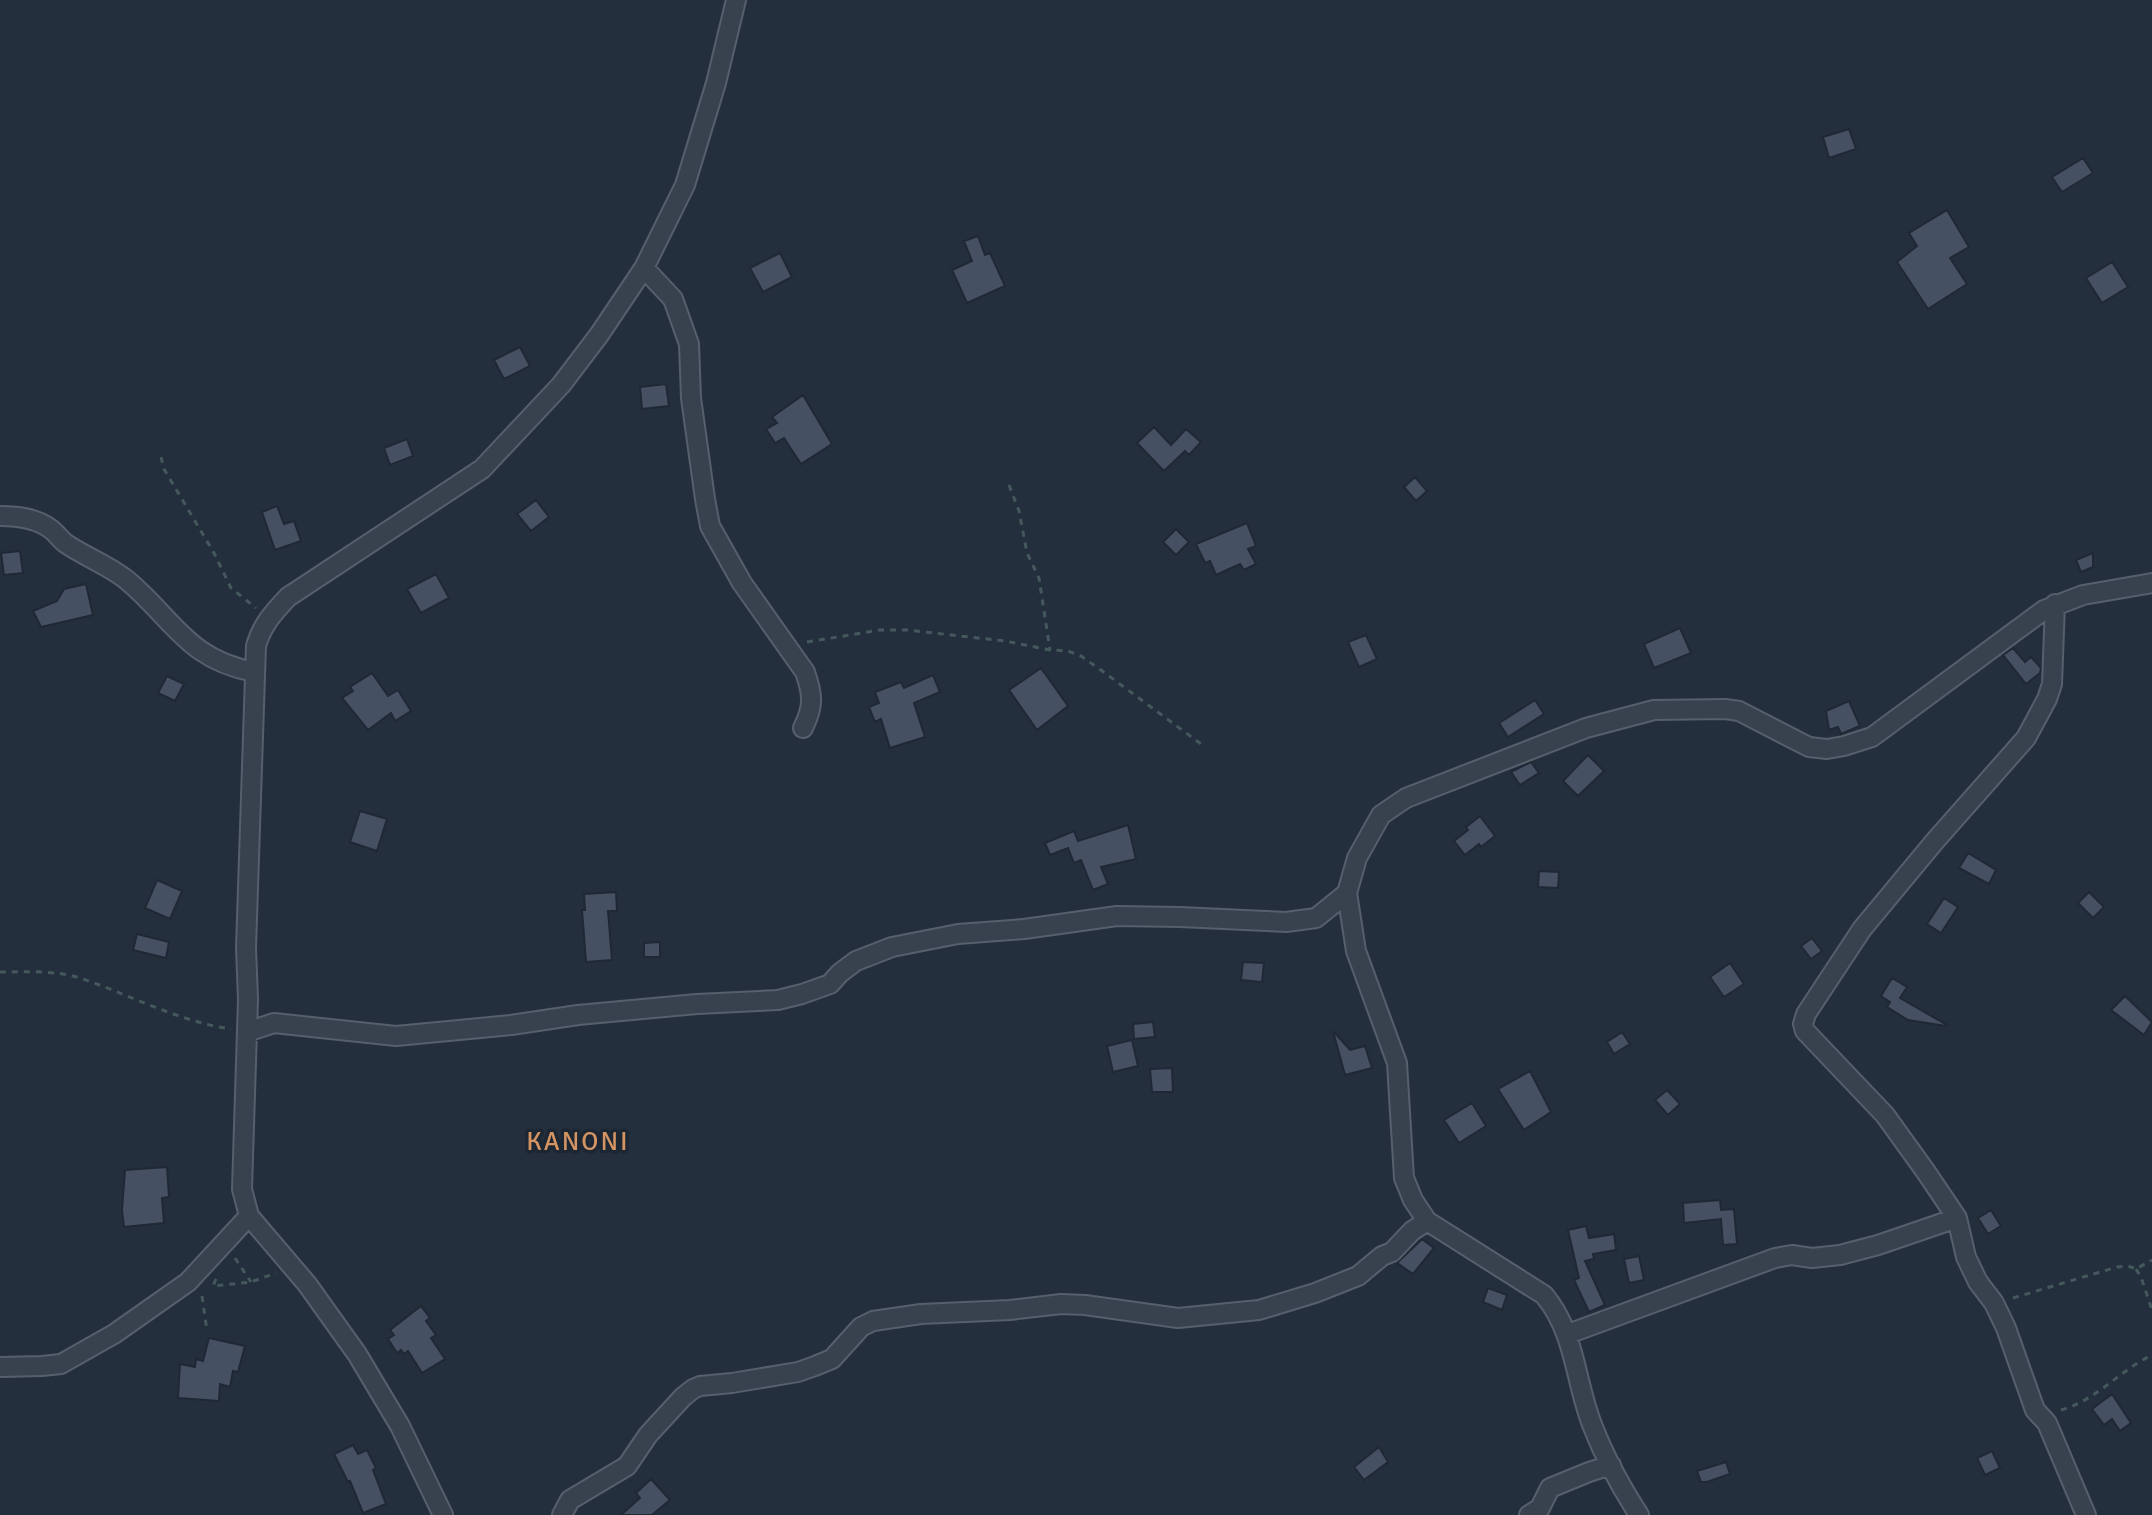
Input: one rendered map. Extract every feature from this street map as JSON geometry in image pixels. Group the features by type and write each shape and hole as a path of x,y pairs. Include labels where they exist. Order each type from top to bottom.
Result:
{"street":[{"path":"443,1515 400,1426 357,1354 307,1284 249,1216 242,1189 256,646 268,618 288,597 482,469 561,385 599,335 644,268 685,185 716,83 736,0"},
{"path":"644,268 673,299 689,344 691,398 710,526 742,583 805,672 811,688 812,711 803,728"},
{"path":"0,516 19,516 47,526 62,541 125,578 182,638 220,663 254,672"},
{"path":"1639,1515 1592,1425 1568,1334 1555,1308 1544,1295 1427,1221 1413,1200 1404,1178 1397,1063 1356,951 1347,893 1357,858 1369,834 1381,815 1406,798 1586,728 1654,710 1739,711 1809,747 1827,749 1844,746 1872,737 2055,604 2083,595 2152,583"},
{"path":"2055,604 2052,684 2026,738 1862,929 1806,1014 1803,1024 1805,1031 1885,1115 1957,1218 1966,1257 2006,1328 2035,1410 2047,1423 2086,1515"},
{"path":"247,1032 274,1023 396,1036 578,1015 778,1000 830,984 856,961 892,947 958,934 1024,929 1117,916 1286,922 1316,918 1347,893"},
{"path":"248,999 274,1023"},
{"path":"0,1367 61,1364 103,1341 188,1282 249,1216"},
{"path":"1568,1334 1775,1258 1840,1255 1957,1218"},
{"path":"562,1515 570,1500 627,1466 648,1435 693,1389 798,1372 815,1366 832,1359 861,1327 873,1321 933,1313 1010,1310 1061,1304 1178,1318 1259,1310 1358,1276 1392,1252 1412,1231 1427,1221"},
{"path":"1529,1515 1540,1508 1550,1488 1611,1465"}],"path":[{"path":"161,457 164,469 231,588 268,618"},
{"path":"1009,485 1019,511 1027,553 1039,578 1050,650"},
{"path":"788,646 826,637 907,630 1068,651 1081,656 1205,747"},
{"path":"0,972 47,972 77,977 181,1015 247,1032"},
{"path":"230,1252 251,1282"},
{"path":"2136,1269 2152,1260"},
{"path":"1994,1303 2086,1275 2128,1266 2136,1269 2141,1277 2152,1310"},
{"path":"218,1275 213,1286 251,1282 293,1267"},
{"path":"201,1293 207,1331"},
{"path":"2047,1423 2057,1411 2094,1396 2134,1364 2152,1355"}],"building":[{"path":"1849,129 1856,149 1829,158 1823,137"},
{"path":"2083,158 2093,173 2062,192 2052,177"},
{"path":"1947,210 1969,247 1950,258 1967,284 1928,309 1897,262 1917,246 1909,233"},
{"path":"978,236 985,255 990,253 1005,286 967,303 952,270 972,261 964,241"},
{"path":"780,253 792,277 763,292 750,268"},
{"path":"2112,262 2128,287 2102,303 2086,278"},
{"path":"520,347 530,366 504,379 494,360"},
{"path":"666,384 669,406 642,409 640,387"},
{"path":"803,395 832,444 801,464 784,438 775,443 766,429 777,423 772,417"},
{"path":"1154,427 1171,445 1186,429 1201,442 1189,455 1185,451 1164,471 1137,443"},
{"path":"407,439 413,456 390,465 384,448"},
{"path":"1415,477 1427,491 1416,501 1404,487"},
{"path":"536,500 549,517 531,531 517,514"},
{"path":"277,506 284,524 294,521 301,541 275,550 262,512"},
{"path":"1247,523 1256,546 1248,549 1256,564 1244,570 1240,564 1216,575 1210,561 1205,563 1196,544"},
{"path":"1176,529 1189,542 1176,555 1163,542"},
{"path":"20,551 23,573 4,575 1,553"},
{"path":"2093,553 2093,567 2081,572 2076,560"},
{"path":"436,574 449,598 421,613 407,589"},
{"path":"86,584 93,615 41,627 33,611 57,601 64,589"},
{"path":"1680,628 1691,653 1654,668 1644,644"},
{"path":"1366,635 1377,659 1359,667 1348,642"},
{"path":"2013,648 2025,662 2031,657 2041,668 2040,673 2026,684 2003,655"},
{"path":"1041,668 1068,706 1037,730 1009,690"},
{"path":"372,673 388,696 398,690 411,711 395,721 391,713 368,730 342,698 353,691 350,687"},
{"path":"933,675 940,692 914,703 925,737 890,748 881,719 875,722 869,707 879,703 875,692 901,682 904,688"},
{"path":"167,676 184,684 175,701 158,693"},
{"path":"1535,700 1544,714 1508,737 1499,723"},
{"path":"1849,701 1860,726 1841,734 1838,727 1829,730 1826,711"},
{"path":"1588,755 1604,771 1578,796 1563,781"},
{"path":"1531,762 1539,773 1520,785 1511,772"},
{"path":"360,811 387,819 377,851 350,842"},
{"path":"1480,816 1495,836 1465,855 1454,841"},
{"path":"1128,825 1136,859 1101,867 1108,884 1093,890 1081,860 1074,863 1068,848 1050,855 1045,843 1074,831 1078,841"},
{"path":"1968,853 1996,870 1989,884 1959,868"},
{"path":"1539,871 1559,872 1558,888 1538,887"},
{"path":"157,880 182,891 170,919 145,908"},
{"path":"616,892 617,911 608,911 612,960 586,962 582,910 585,910 584,894"},
{"path":"2089,892 2104,907 2093,918 2078,903"},
{"path":"1944,898 1958,907 1941,933 1927,924"},
{"path":"137,934 169,942 166,958 133,950"},
{"path":"1812,938 1822,951 1811,959 1801,946"},
{"path":"660,942 660,957 644,957 644,943"},
{"path":"1243,962 1264,963 1262,982 1241,980"},
{"path":"1730,963 1744,984 1724,997 1710,977"},
{"path":"1892,978 1907,987 1900,998 1947,1025 1908,1020 1887,1007 1890,1002 1881,996"},
{"path":"2125,996 2152,1022 2144,1035 2111,1010"},
{"path":"1153,1022 1155,1037 1134,1039 1133,1024"},
{"path":"1333,1031 1350,1050 1365,1046 1372,1068 1345,1075"},
{"path":"1622,1032 1630,1044 1614,1054 1607,1042"},
{"path":"1132,1040 1138,1066 1113,1072 1107,1046"},
{"path":"1172,1068 1173,1092 1152,1092 1150,1069"},
{"path":"1530,1071 1551,1112 1524,1130 1498,1089"},
{"path":"1667,1090 1680,1104 1668,1115 1655,1100"},
{"path":"1472,1103 1486,1126 1459,1143 1444,1120"},
{"path":"167,1167 169,1197 162,1198 164,1223 124,1227 125,1170"},
{"path":"1720,1200 1721,1210 1734,1209 1737,1244 1723,1245 1721,1219 1684,1223 1683,1203"},
{"path":"1991,1210 2001,1226 1988,1234 1978,1218"},
{"path":"1586,1226 1589,1238 1614,1234 1616,1250 1593,1254 1594,1259 1585,1261 1605,1305 1589,1312 1574,1280 1579,1278 1568,1230"},
{"path":"1422,1239 1434,1248 1413,1274 1397,1263"},
{"path":"1639,1256 1644,1280 1629,1283 1624,1259"},
{"path":"1488,1288 1507,1295 1502,1310 1483,1302"},
{"path":"421,1306 430,1318 426,1321 436,1335 431,1338 445,1359 422,1373 408,1351 397,1353 388,1339 394,1335 390,1330"},
{"path":"209,1338 245,1346 238,1372 233,1371 230,1387 220,1384 219,1401 178,1398 180,1364 195,1367 196,1359 203,1361"},
{"path":"2112,1394 2131,1423 2120,1431 2112,1419 2104,1425 2092,1409"},
{"path":"353,1445 358,1454 367,1450 376,1468 373,1470 386,1504 363,1513 350,1481 334,1454"},
{"path":"1379,1447 1388,1462 1364,1480 1354,1467"},
{"path":"1992,1451 2000,1468 1985,1475 1977,1458"},
{"path":"1726,1462 1730,1474 1701,1482 1697,1471"},
{"path":"651,1479 670,1500 652,1515 621,1515 640,1498 636,1493"}],"district":[{"name":"KANONI","path":"578,1142"}]}
